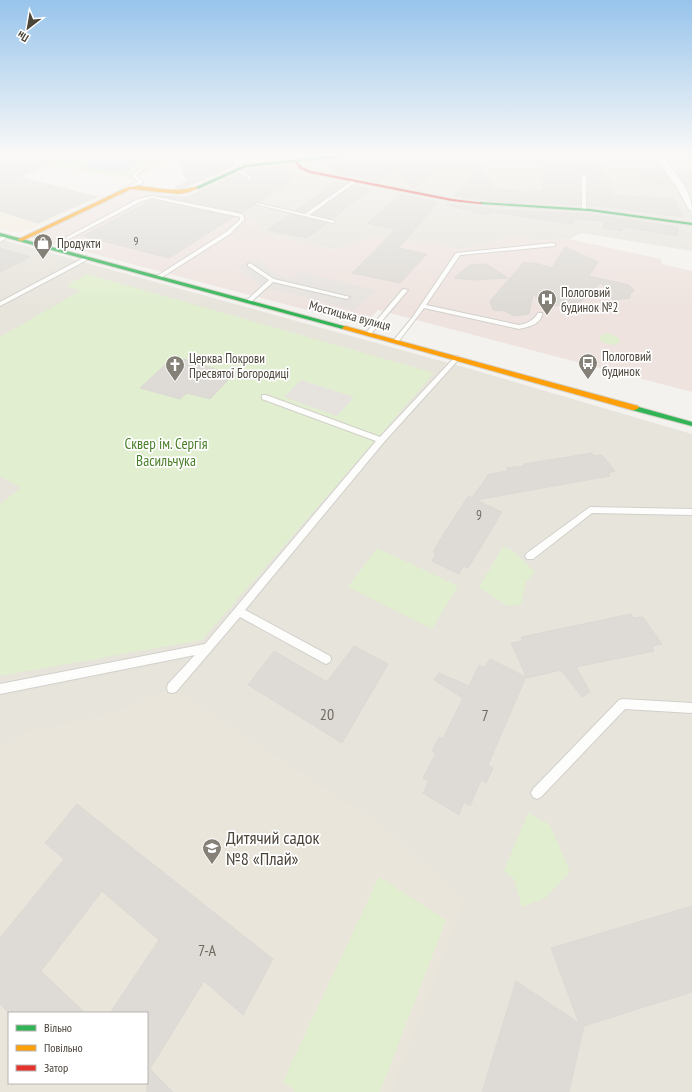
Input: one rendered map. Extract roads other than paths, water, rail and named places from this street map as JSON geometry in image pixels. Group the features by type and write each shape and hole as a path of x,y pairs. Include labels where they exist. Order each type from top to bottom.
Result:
{"street":[{"path":"20,240 93,206"},
{"path":"513,206 584,210 692,224"},
{"name":"Мостицька вулиця","path":"2,237 20,240 396,341 692,424"}],"lane":[{"path":"67,238 129,206"},
{"path":"159,277 228,233 242,220 240,215 196,206"},
{"path":"266,206 333,222"},
{"path":"305,216 320,206"},
{"path":"584,206 584,210"},
{"path":"396,341 423,306 458,254 553,245"},
{"path":"0,304 87,258"},
{"path":"250,265 272,280 347,296"},
{"path":"248,302 272,280"},
{"path":"368,334 405,290"},
{"path":"423,306 519,326 531,324 537,320 540,314"},
{"path":"172,688 208,648 381,440 457,358"},
{"path":"264,397 381,440"},
{"path":"530,556 590,510 692,512"},
{"path":"238,611 326,659"},
{"path":"0,689 208,648"},
{"path":"537,793 623,704 692,708"}],"place":[{"name":"Продукти","path":"43,260"},
{"name":"Пологовий будинок №2","path":"547,316"},
{"name":"Пологовий будинок","path":"588,380"},
{"name":"Церква Покрови Пресвятої Богородиці","path":"175,382"},
{"name":"Дитячий садок №8 «Плай»","path":"212,865"}],"park label":[{"name":"Сквер ім. Сергія Васильчука","path":"166,452"}]}
